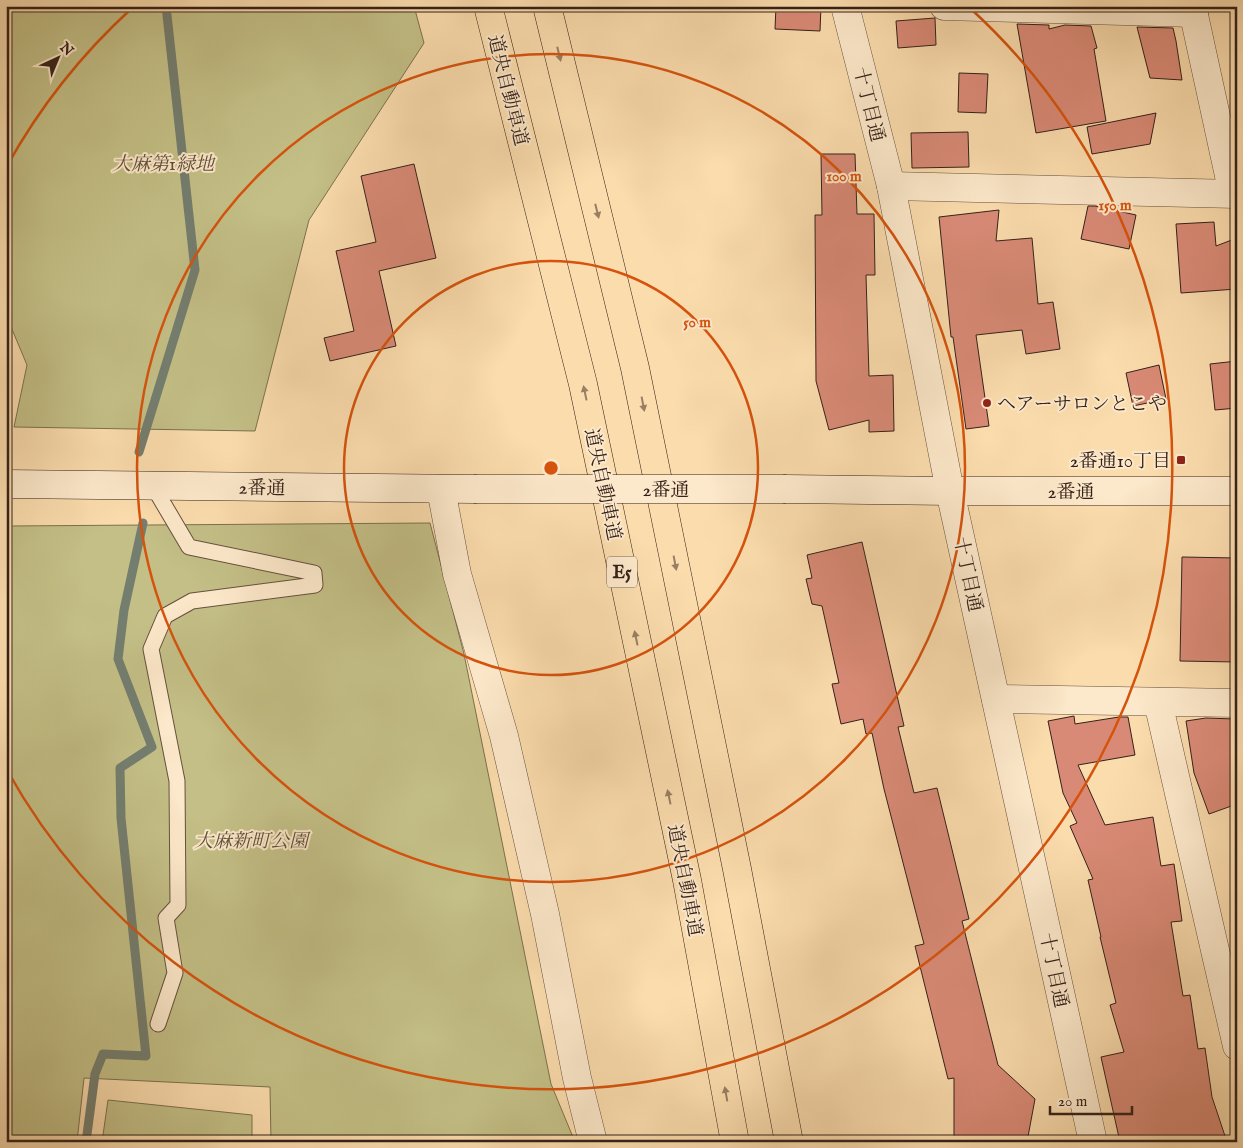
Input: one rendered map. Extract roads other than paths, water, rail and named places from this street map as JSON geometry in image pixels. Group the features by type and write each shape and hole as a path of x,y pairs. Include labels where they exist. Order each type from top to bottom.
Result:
{"highway":[{"name":"道央自動車道","path":"488,6 585,393 687,880 735,1142"},
{"path":"547,6 635,368 735,860 789,1142"}],"street":[{"name":"十丁目通","path":"845,6 891,186 950,491 1093,1142"},
{"path":"891,186 1235,194 1193,10 944,6"},
{"name":"2番通","path":"6,484 441,489 1237,492"},
{"path":"441,489 457,574 504,736 545,914 576,1078 593,1142"},
{"path":"996,699 1237,703"},
{"path":"1158,702 1237,1046"}],"lane":[{"path":"152,486 189,547 314,573 315,585 192,601 165,616 151,649 177,781 178,905 166,918 175,973 158,1024"}],"waterway":[{"path":"139,452 195,270 166,6"},
{"path":"86,1142 95,1074 103,1054 146,1056 121,818 120,768 152,747 118,659 124,610 143,523"}],"place":[{"name":"ヘアーサロンとこや","path":"987,403"},
{"name":"2番通10丁目","path":"1181,460"}],"park label":[{"name":"大麻第1緑地","path":"163,163"},
{"name":"大麻新町公園","path":"251,840"}]}
